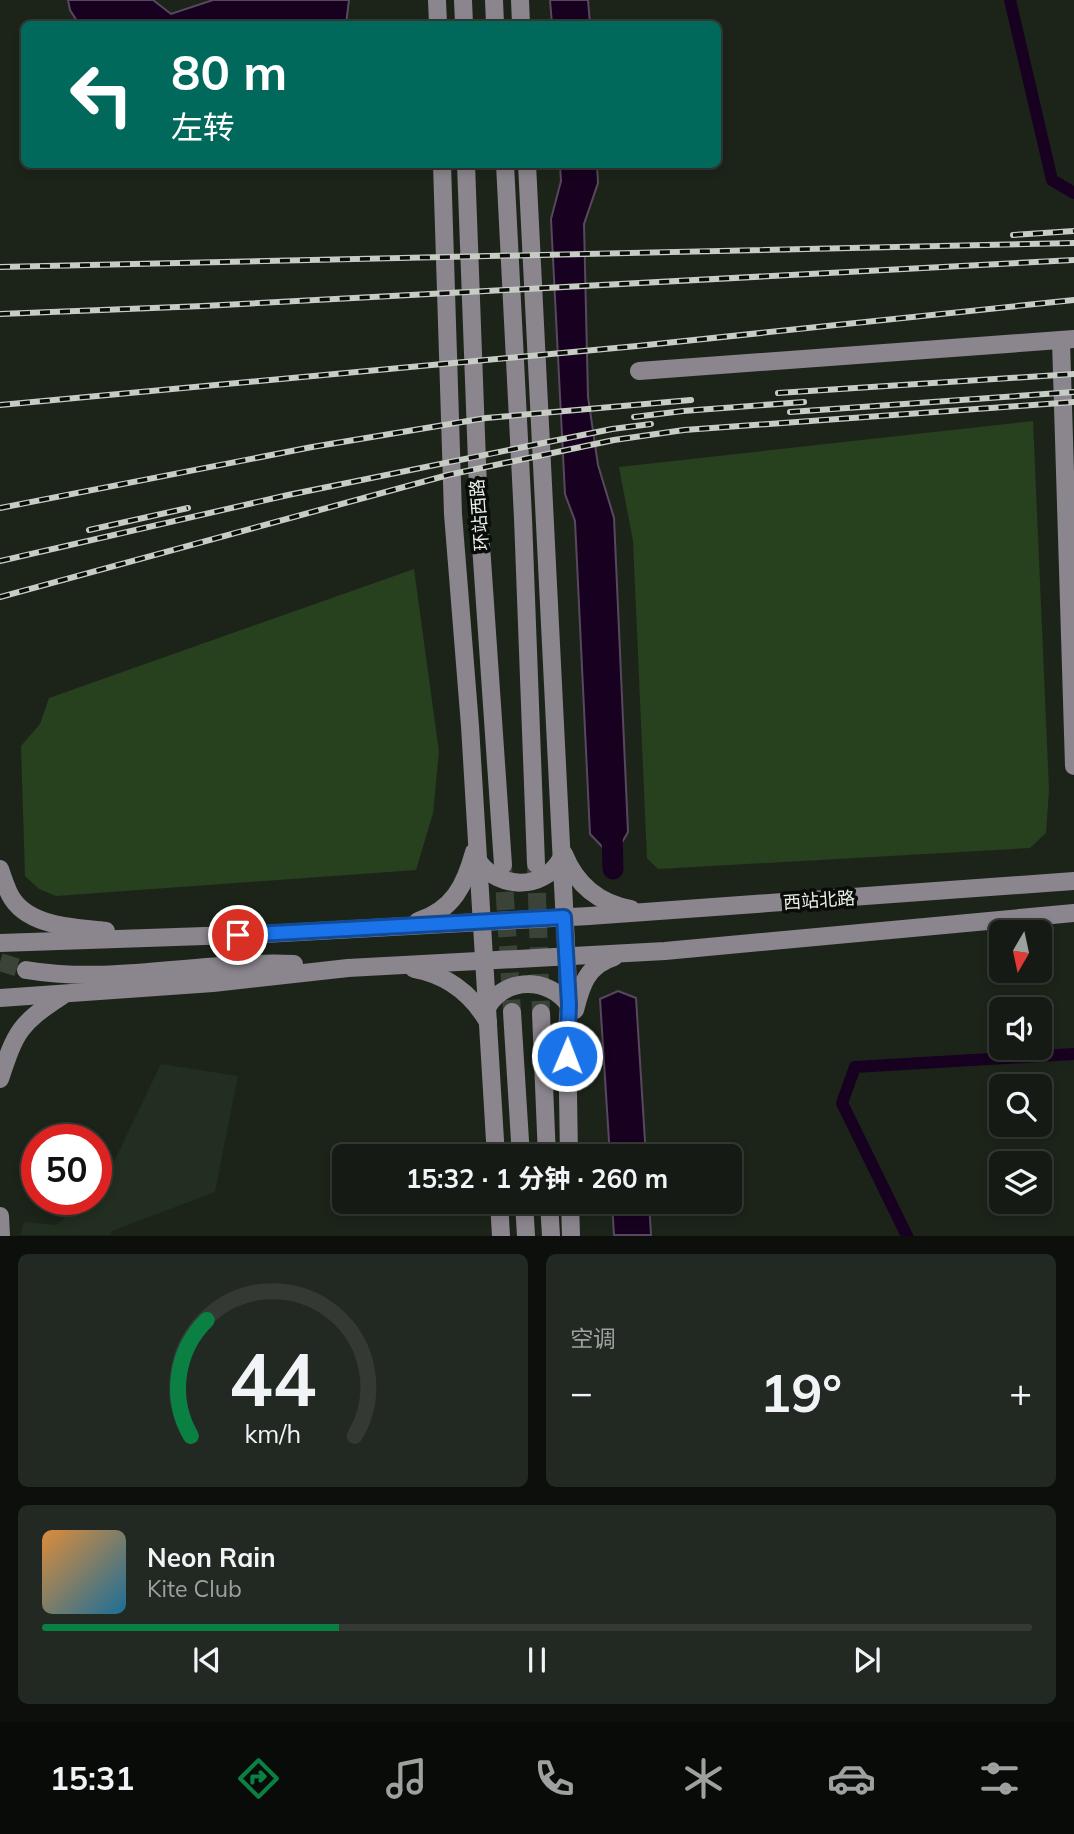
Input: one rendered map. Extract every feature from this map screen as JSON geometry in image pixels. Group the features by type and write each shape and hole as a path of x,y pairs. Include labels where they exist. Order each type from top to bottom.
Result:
{"main road":[{"path":"437,0 438,21"},
{"path":"463,0 464,21"},
{"path":"494,0 495,21"},
{"path":"520,0 521,21"},
{"path":"442,168 453,514 479,862 495,1144"},
{"name":"环站西路","path":"466,168 479,516 503,865"},
{"path":"505,168 523,518 536,863"},
{"path":"527,168 567,956 569,1144"},
{"path":"639,371 1068,340 1074,765"},
{"path":"400,926 427,918 452,902 465,880 477,838"},
{"path":"479,862 493,876 512,883 543,877 557,866 561,851"},
{"path":"561,851 578,879 596,897 625,907 653,912"},
{"path":"0,869 11,897 27,915 60,925 161,937"},
{"name":"西站北路","path":"161,937 653,912 1074,881"},
{"name":"西站北路","path":"348,968 642,952 1074,913"},
{"path":"0,943 161,937"},
{"path":"567,1030 584,980 594,966 611,958 642,952"},
{"path":"26,970 76,975 269,963 348,968"},
{"path":"393,965 446,979 488,1014"},
{"path":"0,998 213,983 348,968"},
{"path":"488,1014 501,991 526,984 550,987 564,997 569,1005"},
{"path":"0,1079 19,1030 32,1016 65,993"},
{"path":"512,1012 520,1144"},
{"path":"541,1013 546,1144"},
{"path":"500,1214 501,1236"},
{"path":"525,1214 526,1236"},
{"path":"550,1214 551,1236"},
{"path":"570,1214 571,1236"},
{"path":"0,1216 1,1236"}],"shaded area":[{"path":"68,0 153,0 171,14 213,0 349,0 346,21 77,21 70,10"},
{"path":"550,0 588,0 590,21 552,21"},
{"path":"560,168 597,168 598,183 584,224 588,397 598,465 614,518 628,832 613,858 590,834 575,521 565,494 551,219 561,181"},
{"path":"618,991 636,998 645,1144 609,1144 600,999"},
{"path":"161,1064 238,1076 215,1192 112,1231 110,1235 20,1235 24,1222 57,1225 67,1215 112,1215 112,1166"},
{"path":"613,1214 650,1214 651,1235 614,1235"}],"green space":[{"path":"1033,421 1049,790 1046,833 1030,848 658,869 647,858 633,541 619,467"},
{"path":"414,569 439,752 433,813 416,870 56,896 39,889 25,876 21,746 40,724 49,698"}],"waterway":[{"path":"1010,0 1052,180 1074,193"},
{"path":"612,831 613,869"},
{"path":"907,1236 842,1103 855,1067 1074,1054"}],"tunnel":[{"path":"503,865 512,1012"},
{"path":"536,866 541,1013"},
{"path":"0,962 26,970"}],"railway":[{"path":"1013,235 1074,231"},
{"path":"0,267 1074,243"},
{"path":"0,314 203,306 1074,260"},
{"path":"0,405 637,346 1074,300"},
{"path":"778,393 1074,374"},
{"path":"790,412 1074,392"},
{"path":"0,508 312,447 486,418 691,400"},
{"path":"634,417 804,402"},
{"path":"0,597 448,475 614,440 684,430 1074,402"},
{"path":"0,561 288,495 612,429 651,424"},
{"path":"89,530 188,508"}],"route":[{"path":"238,935 564,917 569,1005 567,1056"}]}
